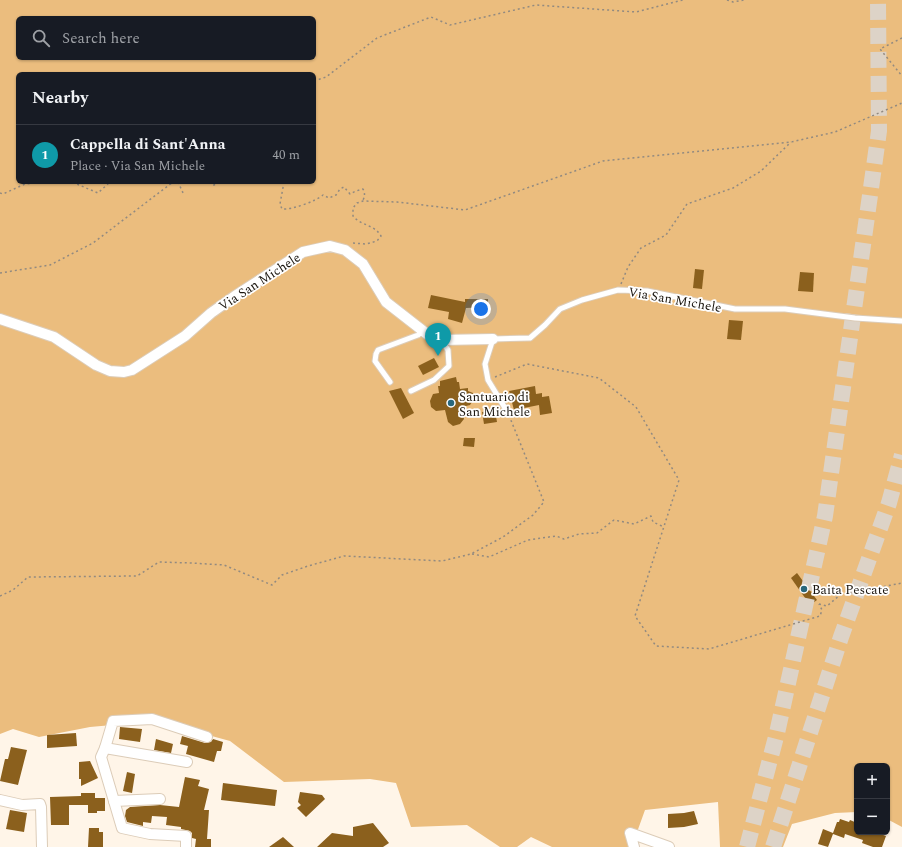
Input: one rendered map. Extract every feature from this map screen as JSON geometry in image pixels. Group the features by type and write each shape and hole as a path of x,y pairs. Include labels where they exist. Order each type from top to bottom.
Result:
{"street":[{"name":"Via San Michele","path":"0,319 54,337 96,365 110,372 124,372 132,370 185,336 211,312 303,252 330,246 345,250 363,264 386,302 427,334 442,340 493,339"},
{"path":"186,847 186,836 150,834 122,828 101,757 113,721 152,719 207,737"},
{"path":"105,748 187,762"},
{"path":"114,801 160,799"},
{"path":"0,800 22,805 40,804 42,847"},
{"path":"634,847 630,833 670,847"}],"lane":[{"name":"Via San Michele","path":"493,339 530,338 545,326 560,309 582,300 618,290 647,291 734,309 785,309 855,318 902,321"},
{"path":"390,382 375,361 378,350 385,346 400,343 412,338 423,331"},
{"path":"493,339 485,364 488,380 505,408"},
{"path":"411,391 434,380 449,366 448,350 442,340"}],"path":[{"path":"316,80 326,77 377,38 431,17 450,25 536,5 636,12 683,0"},
{"path":"727,0 733,2 744,0"},
{"path":"902,38 880,50 902,76"},
{"path":"345,250 348,244 378,242 381,236 378,230 357,221 353,216 353,208 356,203 363,200 397,202 465,210 603,161 791,142 835,132 902,103"},
{"path":"618,290 628,267 641,248 666,234 687,204 733,188 761,171 791,142"},
{"path":"0,193 3,194 25,184"},
{"path":"77,184 98,193 108,184"},
{"path":"0,273 50,265 93,243 170,184"},
{"path":"179,184 184,195"},
{"path":"284,184 280,204 282,209 289,209 317,200 323,195 329,198 336,195 340,189 344,187 350,194 363,189 365,196 363,200"},
{"path":"488,380 528,364 600,378 636,407 679,480 635,616 656,646 709,649 820,616 822,610 819,604 827,606 840,595 902,583"},
{"path":"0,596 13,590 28,577 137,576 159,562 191,562 224,565 272,584 282,575 344,556 442,560 471,554 503,537 533,515 544,502 505,408"},
{"path":"471,554 489,557 528,540 556,536 564,539 579,534 597,533 614,520 634,524 651,516 653,522 664,527"}],"shaded area":[{"path":"0,0 902,0 902,827 890,821 890,763 854,763 854,812 835,813 792,824 783,847 720,847 718,802 645,810 632,846 628,847 552,847 531,837 517,847 500,847 467,825 411,827 396,783 370,779 284,782 230,741 157,721 90,727 39,737 13,729 0,734"}],"building":[{"path":"695,269 704,270 702,289 693,288"},
{"path":"800,272 814,273 813,292 798,291"},
{"path":"431,295 465,302 465,299 488,299 488,307 466,308 462,323 448,319 449,312 428,308"},
{"path":"729,320 743,321 741,340 727,339"},
{"path":"434,358 439,367 423,375 418,366"},
{"name":"Santuario di San Michele","path":"456,377 457,382 459,382 460,389 468,388 468,391 473,393 474,399 470,405 462,407 464,419 460,424 453,426 448,422 445,410 436,411 431,407 430,401 433,394 439,393 438,386 440,386 440,381"},
{"path":"535,386 536,394 542,393 542,397 549,396 552,413 540,415 539,405 514,410 509,391"},
{"path":"401,388 414,413 403,419 389,391"},
{"path":"495,410 497,422 484,424 482,412"},
{"path":"464,438 475,438 474,447 463,446"},
{"name":"Baita Pescate","path":"797,573 817,600 810,605 791,578"},
{"path":"120,727 142,729 140,742 119,739"},
{"path":"76,733 77,746 47,748 47,735"},
{"path":"182,736 205,743 211,742 213,739 223,742 221,751 217,751 214,762 186,754 188,746 180,744"},
{"path":"156,739 173,744 171,753 154,750"},
{"path":"11,747 27,750 18,785 0,781 5,759 8,759"},
{"path":"90,761 98,778 81,786 81,779 79,779 79,762"},
{"path":"127,772 135,774 132,793 123,791"},
{"path":"185,777 200,780 198,786 209,789 204,810 209,810 207,839 211,839 211,847 195,847 196,839 192,838 192,833 181,829 181,827 166,825 167,817 152,816 151,823 143,822 143,826 127,822 125,816 126,810 130,807 160,805 179,807"},
{"path":"223,783 277,790 275,806 221,800"},
{"path":"300,792 322,795 325,799 306,817 297,808 301,805 298,802"},
{"path":"81,793 95,793 95,798 105,798 105,811 88,813 88,805 69,805 69,825 51,825 50,797 81,796"},
{"path":"10,810 27,813 24,832 6,829"},
{"path":"694,811 698,824 668,828 668,814"},
{"path":"840,819 849,822 850,820 854,822 854,835 886,836 882,847 873,847 862,843 863,840 845,834 844,838 833,834 828,847 818,844 823,829 833,833 837,822 839,822"},
{"path":"373,823 389,843 383,847 317,847 332,833 353,836 353,827"},
{"path":"89,828 99,828 99,832 103,832 103,847 88,847"},
{"path":"283,837 294,847 269,847"}],"tunnel":[{"path":"747,847 777,733 825,516 879,131 878,0"},
{"path":"773,847 841,637 889,503 902,455"}],"place":[{"name":"Cappella di Sant'Anna","path":"438,356"},
{"name":"Santuario di San Michele","path":"451,403"},
{"name":"Baita Pescate","path":"804,589"}]}
